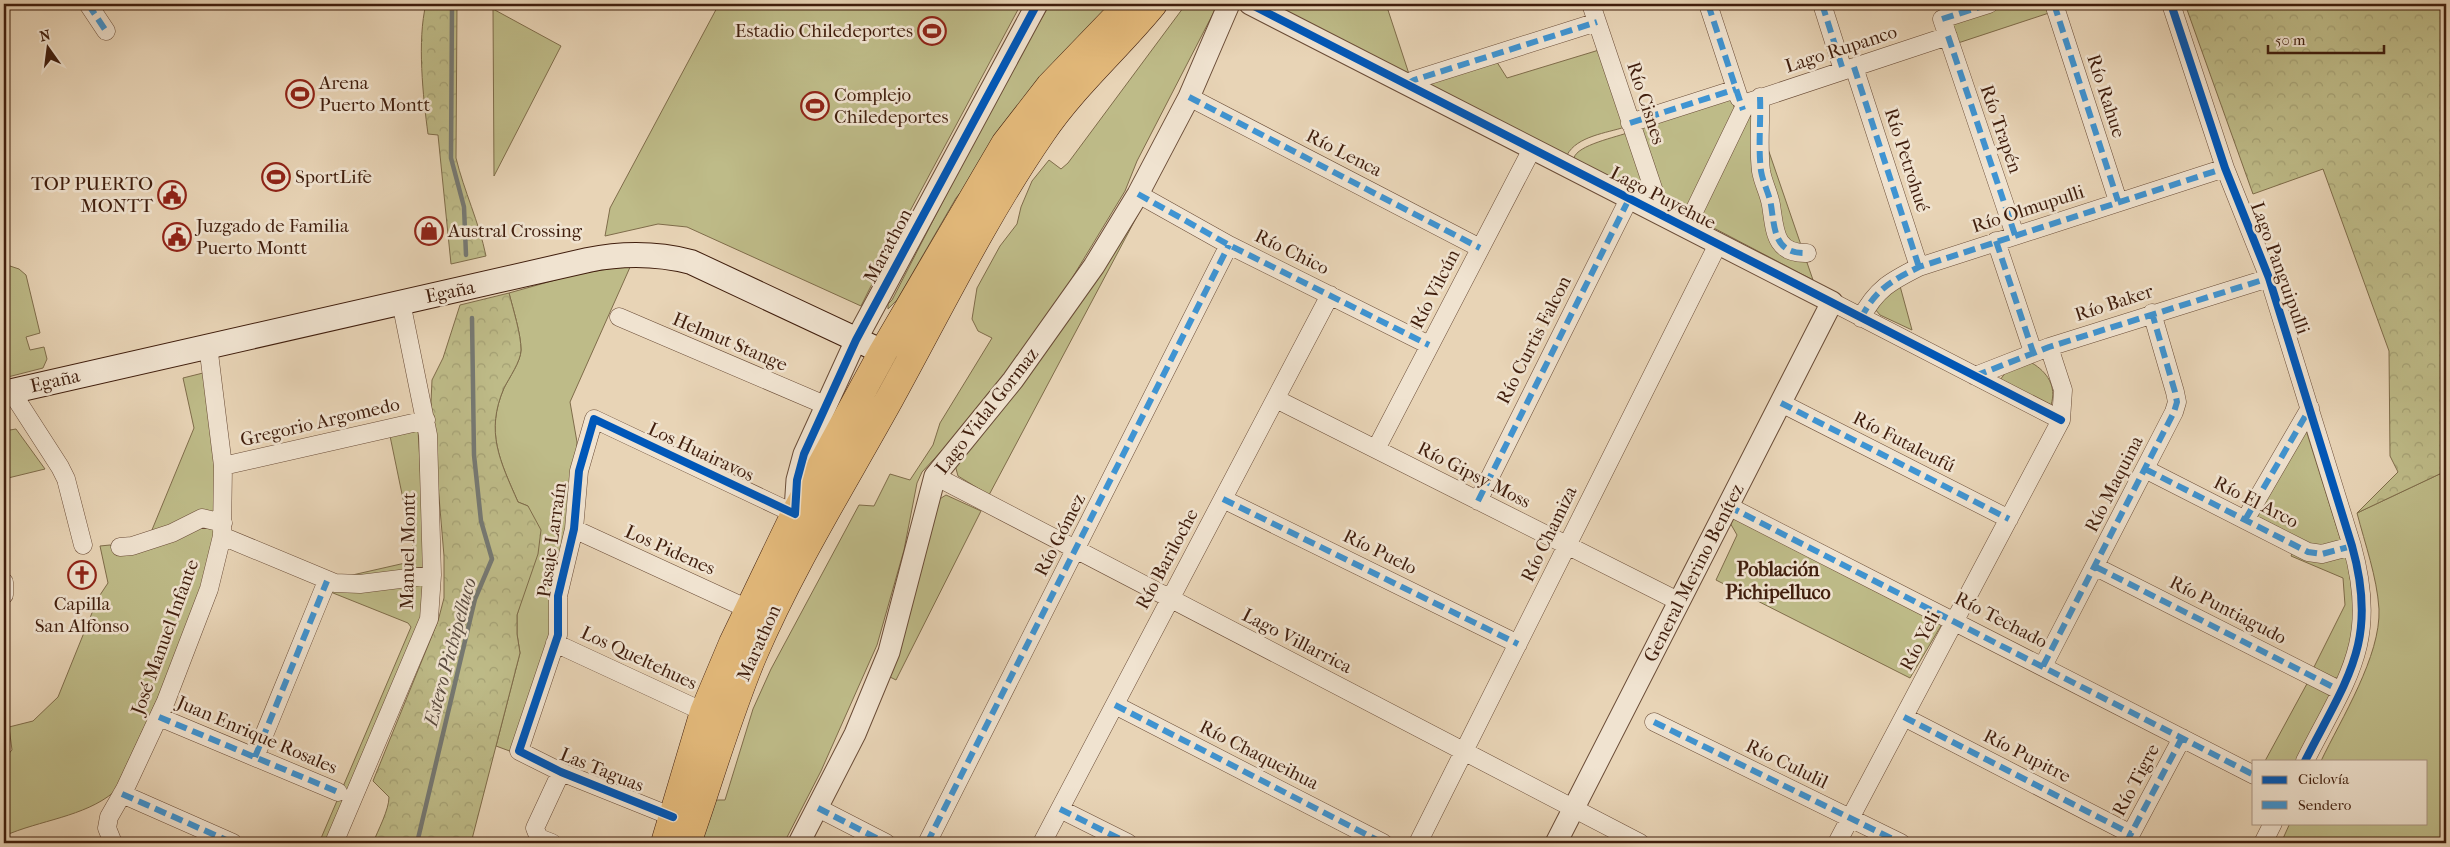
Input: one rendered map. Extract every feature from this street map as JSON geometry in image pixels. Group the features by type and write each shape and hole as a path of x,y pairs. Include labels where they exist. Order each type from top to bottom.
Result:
{"main road":[{"name":"Marathon","path":"665,843 704,712 748,608 795,514 883,352 1005,144 1050,86 1129,4"},
{"name":"Marathon","path":"687,843 726,724 760,638 797,562 1006,189 1042,131 1074,90 1118,45 1153,4"},
{"name":"Egaña","path":"7,392 608,256 652,255 691,262 883,352"},
{"path":"894,391 895,377 889,360 883,352 907,346 924,336"}],"street":[{"path":"88,4 106,31"},
{"name":"Marathon","path":"795,514 797,480 804,454 825,405 856,340 1037,4"},
{"name":"Lago Vidal Gormaz","path":"799,843 855,734 889,652 935,476 1049,332 1094,266 1138,194 1189,96 1230,4"},
{"name":"Río Cisnes","path":"1591,4 1662,215"},
{"path":"1686,228 1743,110 1708,4"},
{"name":"Río Petrohué","path":"1822,4 1848,68 1919,267"},
{"path":"1948,36 1942,18 1989,4"},
{"name":"Río Rahue","path":"2054,4 2118,201"},
{"name":"Lago Panguipulli","path":"2170,4 2226,168 2269,278 2352,546 2362,585 2363,624 2356,660 2306,760"},
{"name":"Lago Puyehue","path":"1265,7 1532,149 2061,420"},
{"path":"1407,84 1414,80 1597,22"},
{"name":"Lago Rupanco","path":"1743,110 1749,102 1760,98 1948,36"},
{"name":"Río Trapén","path":"1948,36 2015,235"},
{"path":"1630,123 1736,89"},
{"name":"Río Lenca","path":"1189,96 1480,248"},
{"path":"1760,98 1761,172 1770,202 1773,224 1782,244 1789,250 1807,253"},
{"name":"Río Vilcún","path":"1376,449 1532,149"},
{"name":"Río Olmupulli","path":"1861,318 1870,300 1881,289 1919,267 2118,201 2226,168"},
{"name":"Río Chico","path":"1138,194 1229,244 1429,345"},
{"name":"Río Curtis Falcon","path":"1478,501 1629,199"},
{"path":"1996,241 2041,350"},
{"name":"Río Gómez","path":"927,843 1229,244"},
{"name":"Río Chamiza","path":"1418,843 1718,244"},
{"name":"Río Baker","path":"1975,376 2041,350 2152,313 2269,278"},
{"name":"Río Bariloche","path":"1042,843 1330,295"},
{"name":"Manuel Montt","path":"334,843 429,619 432,575 426,420 401,302"},
{"name":"General Merino Benítez","path":"1556,843 1832,302"},
{"name":"Río Maquina","path":"2043,666 2165,432 2177,402 2152,313"},
{"name":"Helmut Stange","path":"619,317 825,405"},
{"name":"José Manuel Infante","path":"113,843 107,828 109,817 159,717 209,589 222,529 223,466 208,345"},
{"name":"Río Yeli","path":"1836,843 2061,420 2063,390 2041,350"},
{"path":"7,392 60,467 66,479 83,544"},
{"name":"Río Gipsy Moss","path":"1276,399 1680,602"},
{"name":"Río Futaleufú","path":"1781,403 2009,519"},
{"path":"2244,520 2310,408"},
{"name":"Los Huairavos","path":"594,419 795,514"},
{"name":"Pasaje Larraín","path":"519,751 558,635 561,580 570,553 574,530 579,471 594,419"},
{"name":"Gregorio Argomedo","path":"223,466 426,420"},
{"name":"Río El Arco","path":"2145,469 2308,552 2322,554 2352,546"},
{"name":"Lago Villarrica","path":"935,476 1640,843"},
{"name":"Río Puelo","path":"1223,499 1518,644"},
{"name":"Río Techado","path":"1728,506 2252,774"},
{"path":"120,547 132,546 172,533 202,518 327,582 360,584 432,575"},
{"name":"Los Pidenes","path":"574,530 748,608"},
{"name":"Río Puntiagudo","path":"2096,567 2340,691"},
{"path":"4,582 4,595"},
{"path":"255,757 327,582"},
{"name":"Los Queltehues","path":"555,643 704,712"},
{"name":"Río Chaqueihua","path":"1115,705 1383,843"},
{"name":"Juan Enrique Rosales","path":"159,717 338,792"},
{"name":"Río Pupitre","path":"1904,717 2129,838"},
{"name":"Río Cululil","path":"1654,722 1901,843"},
{"name":"Río Tigre","path":"2129,838 2182,738"},
{"name":"Las Taguas","path":"519,751 561,772 673,817"},
{"path":"552,843 538,838 535,828 561,772"},
{"path":"122,794 233,843"},
{"path":"818,808 886,843"},
{"path":"1060,809 1128,843"},
{"path":"2263,843 2272,824"}],"green space":[{"path":"426,4 457,4 456,158 486,256 451,264 438,135 428,134 424,103 421,51 423,18"},
{"name":"Complejo Chiledeportes","path":"719,4 1021,4 861,306 687,227 658,224 605,236 610,208"},
{"path":"1050,4 1115,4 956,198 897,300 888,309 888,304 892,300 1005,81"},
{"path":"1186,4 1218,4 1137,161 1125,191 1043,326 947,445 922,472 917,483 904,550 877,645 821,771 784,843 695,843 705,818 716,800 725,800 753,709 771,669 859,505 874,506 890,474 910,480 933,445 940,423 992,338 978,331 972,319 977,288 1000,246 1017,224 1021,207 1032,181 1049,160 1061,169 1068,163"},
{"path":"1258,4 1386,4 1410,77"},
{"path":"1998,4 2050,4 2052,12 1958,43 1954,38 1952,21"},
{"path":"2185,4 2446,4 2446,471 2357,513 2398,472 2390,456 2389,351 2323,169 2253,194"},
{"path":"493,9 561,46 494,176"},
{"path":"1599,50 1625,127 1585,139 1578,143 1567,155 1429,86 1431,81 1495,59 1507,78"},
{"path":"1722,96 1731,100 1736,111 1689,205 1680,209 1671,208 1665,204 1641,126"},
{"path":"1755,111 1813,280 1710,226 1705,222 1701,212 1751,113"},
{"path":"1630,132 1649,193 1646,197 1574,158 1577,153 1590,145"},
{"path":"1143,205 989,495 958,476 955,465"},
{"path":"4,264 19,269 26,275 40,333 26,337 30,350 44,347 47,359 43,368 4,378"},
{"path":"631,265 570,402 577,442 576,470 552,635 515,753 496,746 520,653 517,615 521,601 528,506 518,502 501,460 495,433 498,404 517,364 521,350 509,293 573,275"},
{"path":"1900,286 1912,330 1880,315 1875,309 1876,303"},
{"path":"509,293 521,350 517,364 498,404 495,433 501,460 518,502 528,506 541,530 538,554 517,615 520,653 471,843 373,843 385,814 389,797 373,781 438,621 444,598 444,556 431,402 432,380 443,358 460,305"},
{"path":"2032,363 2046,375 2052,386 2053,398 2051,405 2000,380 2006,372"},
{"path":"207,372 214,425 216,533 211,559 182,646 114,792 76,813 4,836 4,759 12,750 9,727 33,721 58,697 98,598 108,583 100,546 110,545 119,549 147,542 194,428 183,378"},
{"path":"16,429 45,469 4,479 4,431"},
{"path":"418,430 426,567 391,575 348,576 414,561 414,552 390,436"},
{"path":"2306,430 2341,541 2315,548 2256,519"},
{"path":"2446,471 2446,843 2281,843 2290,824 2428,824 2428,760 2322,760 2367,667 2378,627 2379,609 2376,585 2357,513"},
{"path":"946,495 981,511 896,680 888,676 938,500"},
{"path":"1732,516 1942,624 1910,678 1716,580 1737,535 1729,521"},
{"path":"2294,549 2346,552 2355,608 2350,650 2340,678 2328,678 2314,667 2345,605 2343,578 2291,556"},
{"path":"421,585 424,587 420,623 327,843 319,843 411,627 408,623 328,591"},
{"path":"2309,680 2332,693 2298,760 2266,760"}],"waterway":[{"name":"Estero Pichipelluco","path":"452,4 451,158 464,207 466,255"},
{"name":"Estero Pichipelluco","path":"417,843 475,599 492,559 481,521 474,455 472,318"}],"marked path":[{"path":"88,4 106,31"},
{"path":"1268,13 1278,4"},
{"path":"1708,4 1743,110"},
{"path":"1822,4 1843,70"},
{"path":"1942,19 1989,4"},
{"path":"2054,4 2118,201"},
{"path":"1407,84 1414,80 1597,22"},
{"path":"1948,36 2015,235"},
{"path":"1854,67 1919,267"},
{"path":"1630,123 1736,89"},
{"path":"1189,97 1480,248"},
{"path":"1760,97 1761,171 1770,201 1775,231 1782,245 1796,252 1807,253"},
{"path":"1861,318 1872,300 1885,287 1919,267 2225,168"},
{"path":"1138,194 1229,245 1429,345"},
{"path":"1478,501 1629,199"},
{"path":"1996,241 2033,352"},
{"path":"927,843 1229,245"},
{"path":"1975,376 2049,347 2269,278 2268,274"},
{"path":"2043,666 2174,412 2177,402 2175,392 2152,313"},
{"path":"1781,403 2009,519"},
{"path":"2245,520 2310,408"},
{"path":"2145,469 2308,552 2322,554 2352,546"},
{"path":"1223,499 1518,644"},
{"path":"1728,506 2252,774"},
{"path":"2096,567 2341,691"},
{"path":"255,757 327,581"},
{"path":"1115,705 1383,843"},
{"path":"159,717 338,792"},
{"path":"1904,717 2131,834"},
{"path":"1654,722 1901,843"},
{"path":"2126,843 2182,738"},
{"path":"122,794 233,843"},
{"path":"818,808 886,843"},
{"path":"1060,809 1128,843"}],"cycle path":[{"path":"673,817 561,772 519,751 558,635 558,596 574,529 579,471 594,419 795,514 797,480 804,454 856,340 1037,4"},
{"path":"1250,4 2061,420"},
{"path":"2171,4 2225,168 2269,278 2352,546 2359,579 2362,608 2360,634 2354,658 2334,706 2306,760"}],"place":[{"name":"Estadio Chiledeportes","path":"932,31"},
{"name":"Arena Puerto Montt","path":"300,94"},
{"name":"Complejo Chiledeportes","path":"815,106"},
{"name":"SportLife","path":"276,177"},
{"name":"TOP PUERTO MONTT","path":"172,195"},
{"name":"Austral Crossing","path":"429,231"},
{"name":"Juzgado de Familia Puerto Montt","path":"177,237"},
{"name":"Capilla San Alfonso","path":"82,575"}],"district":[{"name":"Población Pichipelluco","path":"1778,580"}]}
